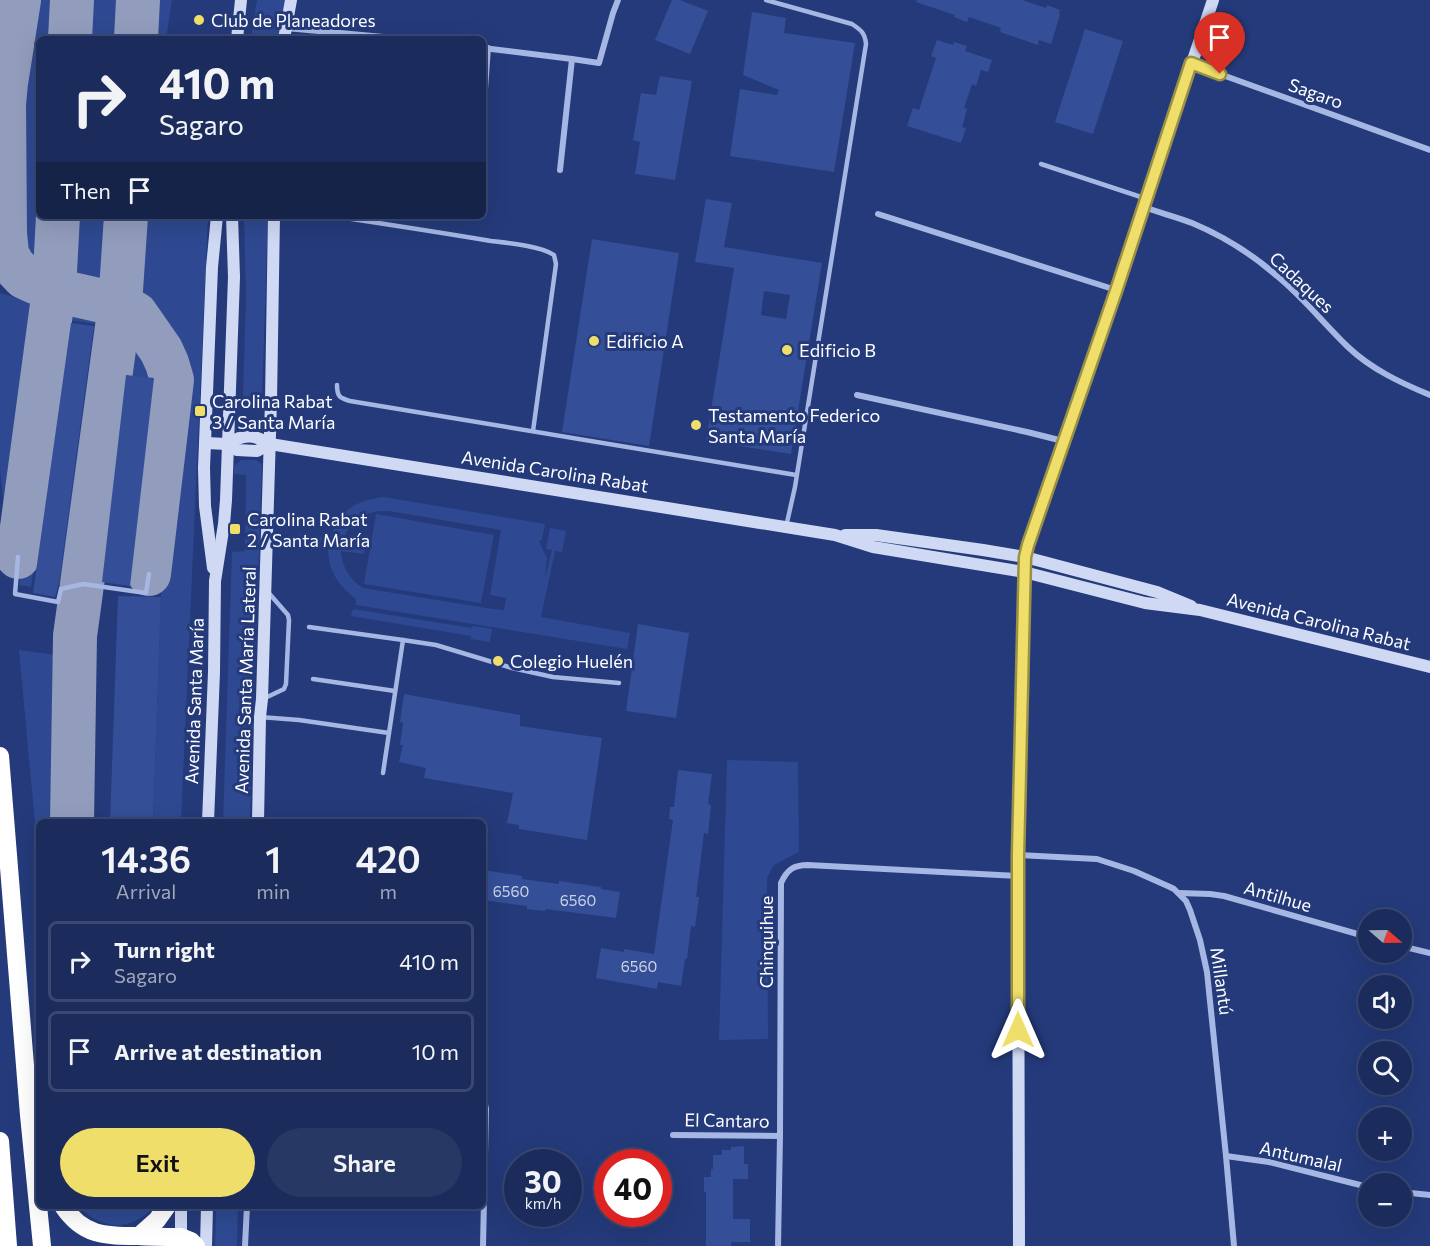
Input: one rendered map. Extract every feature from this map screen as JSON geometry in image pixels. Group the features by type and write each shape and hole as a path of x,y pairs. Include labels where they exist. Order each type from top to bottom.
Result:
{"highway":[{"path":"0,756 36,1186"},
{"path":"29,1115 36,1134"},
{"path":"0,1141 8,1246"},
{"path":"38,1209 42,1246"},
{"path":"65,1209 80,1226 92,1232 186,1243"},
{"path":"140,1236 165,1209"}],"street":[{"path":"237,36 242,0"},
{"path":"291,0 284,33 344,36"},
{"path":"486,48 599,63 618,0"},
{"path":"1019,1246 1018,855 1025,557 1213,0"},
{"path":"560,170 572,59"},
{"name":"Sagaro","path":"1191,63 1430,150"},
{"name":"Cadaques","path":"1145,203 1236,245 1278,276 1350,348 1394,379 1430,395"},
{"path":"878,214 1116,291"},
{"name":"Avenida Santa María","path":"208,819 215,581 205,506 212,267 217,219"},
{"name":"Avenida Santa María","path":"215,581 224,524 234,277 232,219"},
{"name":"Avenida Santa María Lateral","path":"258,819 270,444 274,219"},
{"path":"857,395 1063,441"},
{"name":"Avenida Carolina Rabat","path":"206,443 227,444 238,436 259,437 270,444 835,535 873,547 1024,572 1145,603 1200,610 1430,667"},
{"name":"Avenida Carolina Rabat","path":"835,535 876,535 1025,557 1157,592 1200,610"},
{"path":"1018,855 1098,859 1134,871 1179,893"},
{"name":"Chinquihue","path":"778,1246 781,883 786,873 797,865 808,865 1018,876"},
{"name":"Antilhue","path":"1179,893 1224,896 1358,935"},
{"name":"Millantú","path":"1179,893 1186,902 1195,923 1207,972 1234,1246"},
{"path":"1412,949 1430,953"},
{"name":"El Cantaro","path":"673,1135 780,1136"},
{"name":"Antumalal","path":"1226,1156 1269,1162 1358,1185"},
{"path":"1412,1193 1430,1195"},
{"path":"181,1209 186,1243"},
{"path":"206,1246 207,1209"},
{"path":"245,1246 246,1209"},
{"path":"483,1246 484,1209"}],"lane":[{"path":"766,0 852,24 866,35 786,527"},
{"path":"1041,164 1145,203"},
{"path":"354,219 520,245 544,250 554,255 556,264 533,431"},
{"path":"337,385 339,396 350,401 796,476"},
{"path":"18,557 15,594 58,602 62,589 83,584 146,593 149,574"},
{"path":"262,699 284,689 286,684 289,620 288,615 266,589"},
{"path":"309,627 435,645 512,668 553,677 619,682"},
{"path":"383,773 403,640"},
{"path":"313,679 395,691"},
{"path":"260,717 299,720 389,733"}],"shaded area":[{"path":"33,0 64,0 61,36 36,36 36,219 48,219 44,267 26,253 16,233 11,204 13,127"},
{"path":"82,0 130,0 128,36 78,36"},
{"path":"142,0 172,0 166,36 141,36"},
{"path":"257,0 285,0 279,36 251,36"},
{"path":"67,219 118,219 116,263 113,275 107,283 97,287 83,288 62,283"},
{"path":"131,219 208,219 181,819 153,819 161,593 151,591 177,376 159,330 144,311 126,300"},
{"path":"244,219 268,219 262,398 243,397 246,297"},
{"path":"0,293 42,305 10,560 0,470"},
{"path":"61,303 103,310 108,315 107,326 74,584 59,583 95,324 69,320 31,587 19,585"},
{"path":"139,332 155,355 164,381 139,587 130,586 154,378 126,376 102,583 90,580 123,334"},
{"path":"241,460 256,460 262,464 250,819 223,819 232,552 245,551 246,475 234,474 234,466"},
{"path":"384,497 545,524 542,540 539,541 547,558 545,579 552,550 546,549 550,528 566,531 562,552 555,551 541,617 630,633 627,649 356,605 356,599 344,589 332,571 328,549 296,543 298,534 330,539 333,529 343,514 357,504","holes":["389,511 501,530 490,595 506,598 504,610 363,588 358,585 345,568 341,551 364,554 366,545 343,541 345,535 352,524 366,514"]},
{"path":"376,514 494,535 481,603 364,584"},
{"path":"353,609 472,628 473,626 492,629 490,642 471,639 471,636 351,616"},
{"path":"19,650 63,656 59,819 36,819 36,834"},
{"path":"727,760 798,762 799,852 774,865 767,878 768,1039 719,1040"},
{"path":"81,1209 152,1209 136,1221 116,1225 107,1224"},
{"path":"216,1209 238,1209 237,1246 215,1246"}],"building":[{"path":"672,0 680,0 708,11 690,54 655,40"},
{"path":"917,0 1022,0 1060,10 1060,15 1051,44 1039,40 1038,45 1000,32 1001,28 969,17 967,22 954,17 955,15 916,2"},
{"path":"752,12 786,18 784,33 855,43 834,172 730,156 740,89 777,95 779,90 743,75"},
{"path":"1085,29 1123,41 1093,134 1055,122"},
{"path":"937,40 967,46 965,51 992,60 988,72 981,70 976,86 972,84 964,108 967,109 962,127 966,128 961,143 907,126 913,108 919,110 936,58 931,56"},
{"path":"660,76 692,81 675,180 635,174 640,142 633,140 641,93 656,95"},
{"name":"Edificio B","path":"706,199 732,203 724,247 822,263 791,454 706,441 734,268 695,262","holes":["764,291 790,295 786,319 761,315"]},
{"name":"Edificio A","path":"592,239 679,253 649,446 562,432"},
{"path":"71,323 94,326 59,583 55,597 33,593"},
{"path":"126,375 154,378 130,586 102,582"},
{"path":"118,596 161,597 153,819 110,819"},
{"path":"638,624 689,633 676,718 626,711"},
{"path":"404,694 520,715 520,726 602,738 587,840 519,829 519,825 507,823 513,793 424,778 426,768 399,762 403,745 400,745 403,723 400,722"},
{"path":"678,770 712,774 708,804 711,805 708,834 704,833 696,897 699,897 695,927 691,926 681,986 658,982 657,989 596,978 601,948 654,954 673,820 669,819 670,807 674,807"},
{"path":"486,870 522,876 522,879 559,884 559,881 620,892 616,918 546,909 545,911 527,909 527,906 486,900"},
{"path":"744,1146 744,1164 748,1164 748,1179 733,1179 733,1219 750,1219 750,1242 731,1242 731,1246 706,1246 704,1177 711,1177 713,1155 722,1155 722,1150 731,1150 731,1147"}],"taxiway":[{"path":"19,0 4,104 7,254 24,277 54,290 120,305 136,314 161,350 167,363 172,380 149,574"},
{"path":"70,36 72,0"},
{"path":"136,36 138,0"},
{"path":"18,557 54,290 58,219"},
{"path":"72,819 75,636 120,305 126,219"}],"place":[{"name":"Club de Planeadores","path":"199,20"},
{"name":"Edificio A","path":"594,341"},
{"name":"Edificio B","path":"787,350"},
{"name":"Carolina Rabat 3 / Santa María","path":"200,411"},
{"name":"Testamento Federico Santa María","path":"696,425"},
{"name":"Carolina Rabat 2 / Santa María","path":"235,529"},
{"name":"Colegio Huelén","path":"498,661"}],"route":[{"path":"1018,1030 1017,910 1025,557 1191,63 1220,74"}]}
